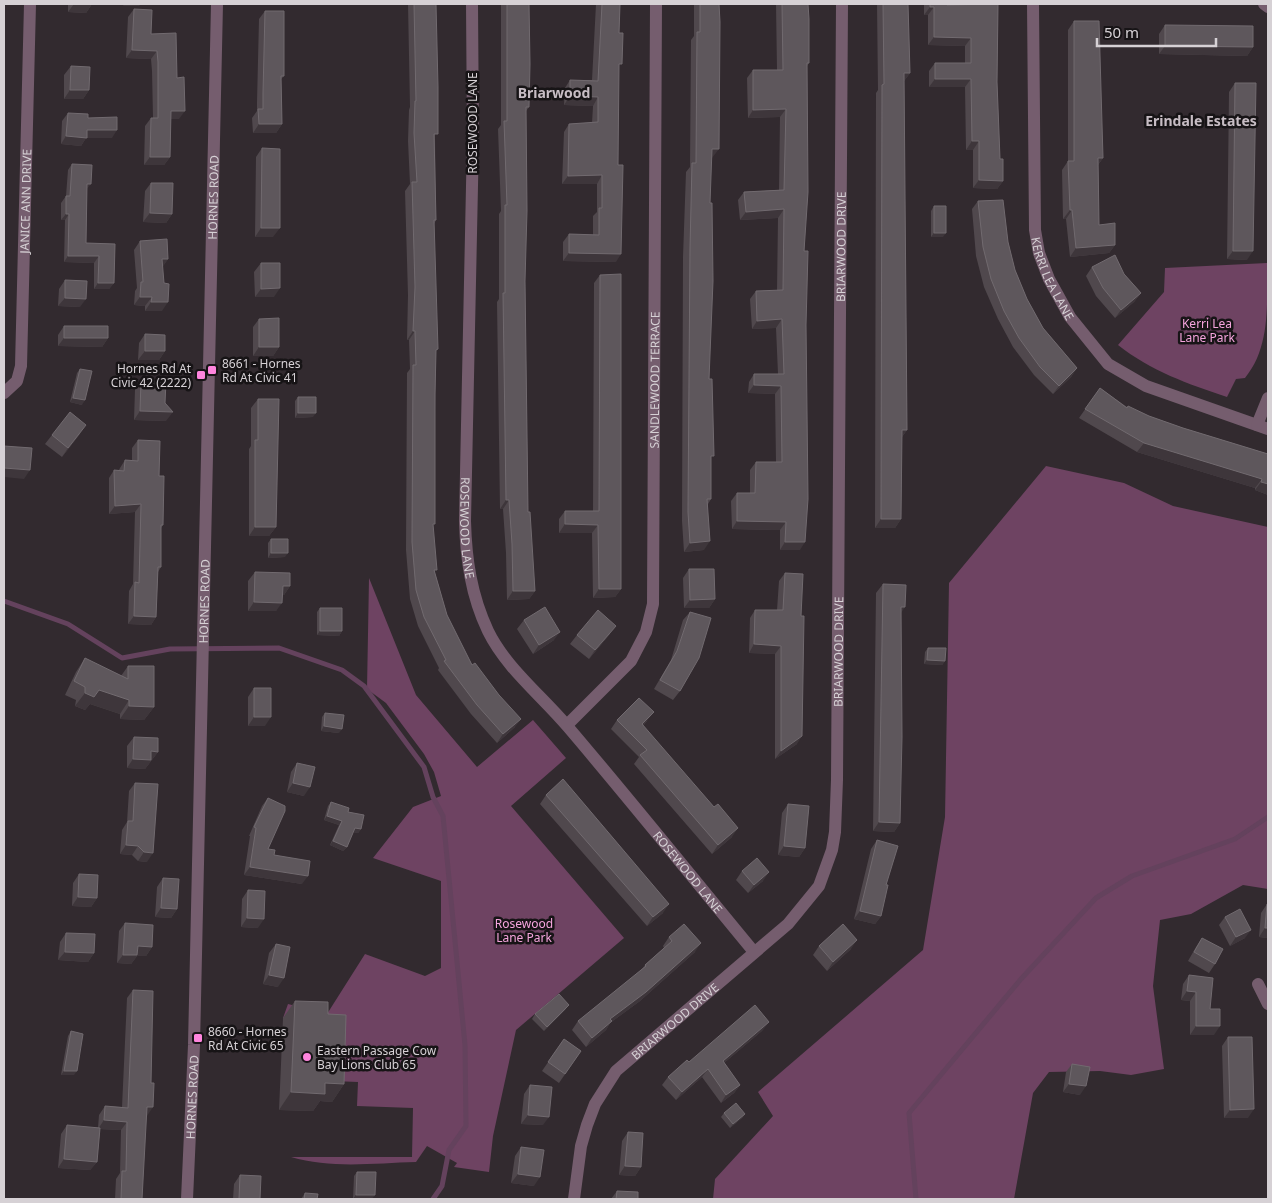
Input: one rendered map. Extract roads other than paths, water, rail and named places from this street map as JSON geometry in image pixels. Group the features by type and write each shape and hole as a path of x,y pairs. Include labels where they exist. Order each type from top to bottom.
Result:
{"street":[{"name":"JANICE ANN DRIVE","path":"4,393 17,381 21,366 30,4"},
{"name":"HORNES ROAD","path":"187,1199 194,1045 217,4"},
{"name":"ROSEWOOD LANE","path":"472,4 473,138 465,521 468,570 482,614 495,643 512,666 567,725 754,952"},
{"name":"SANDLEWOOD TERRACE","path":"567,725 631,661 646,632 653,604 656,4"},
{"name":"BRIARWOOD DRIVE","path":"574,1199 581,1146 585,1132 595,1104 612,1077 635,1053 788,924 807,904 819,886 832,850 835,832 839,573 842,4"},
{"name":"KERRI LEA LANE","path":"1033,4 1035,230 1039,253 1049,279 1070,317 1108,364 1146,386 1263,427"},
{"path":"1264,4 1268,7"},
{"path":"1263,427 1268,398"},
{"path":"1258,984 1268,1004"}],"waterway":[{"path":"4,601 68,624 122,658 170,649 279,648 342,670 364,686 424,767 433,797 443,816 465,1045 466,1126 449,1150 442,1186 433,1199"},
{"path":"916,1199 909,1113 1021,979 1096,898 1132,876 1235,839 1268,817"}],"place":[{"name":"8661 - Hornes Rd At Civic 41","path":"212,370"},
{"name":"Hornes Rd At Civic 42 (2222)","path":"201,375"},
{"name":"8660 - Hornes Rd At Civic 65","path":"198,1038"},
{"name":"Eastern Passage Cow Bay Lions Club 65","path":"307,1057"}],"district":[{"name":"Briarwood","path":"554,92"},
{"name":"Erindale Estates","path":"1201,120"}],"park label":[{"name":"Kerri Lea Lane Park","path":"1207,330"},
{"name":"Rosewood Lane Park","path":"524,930"}]}
